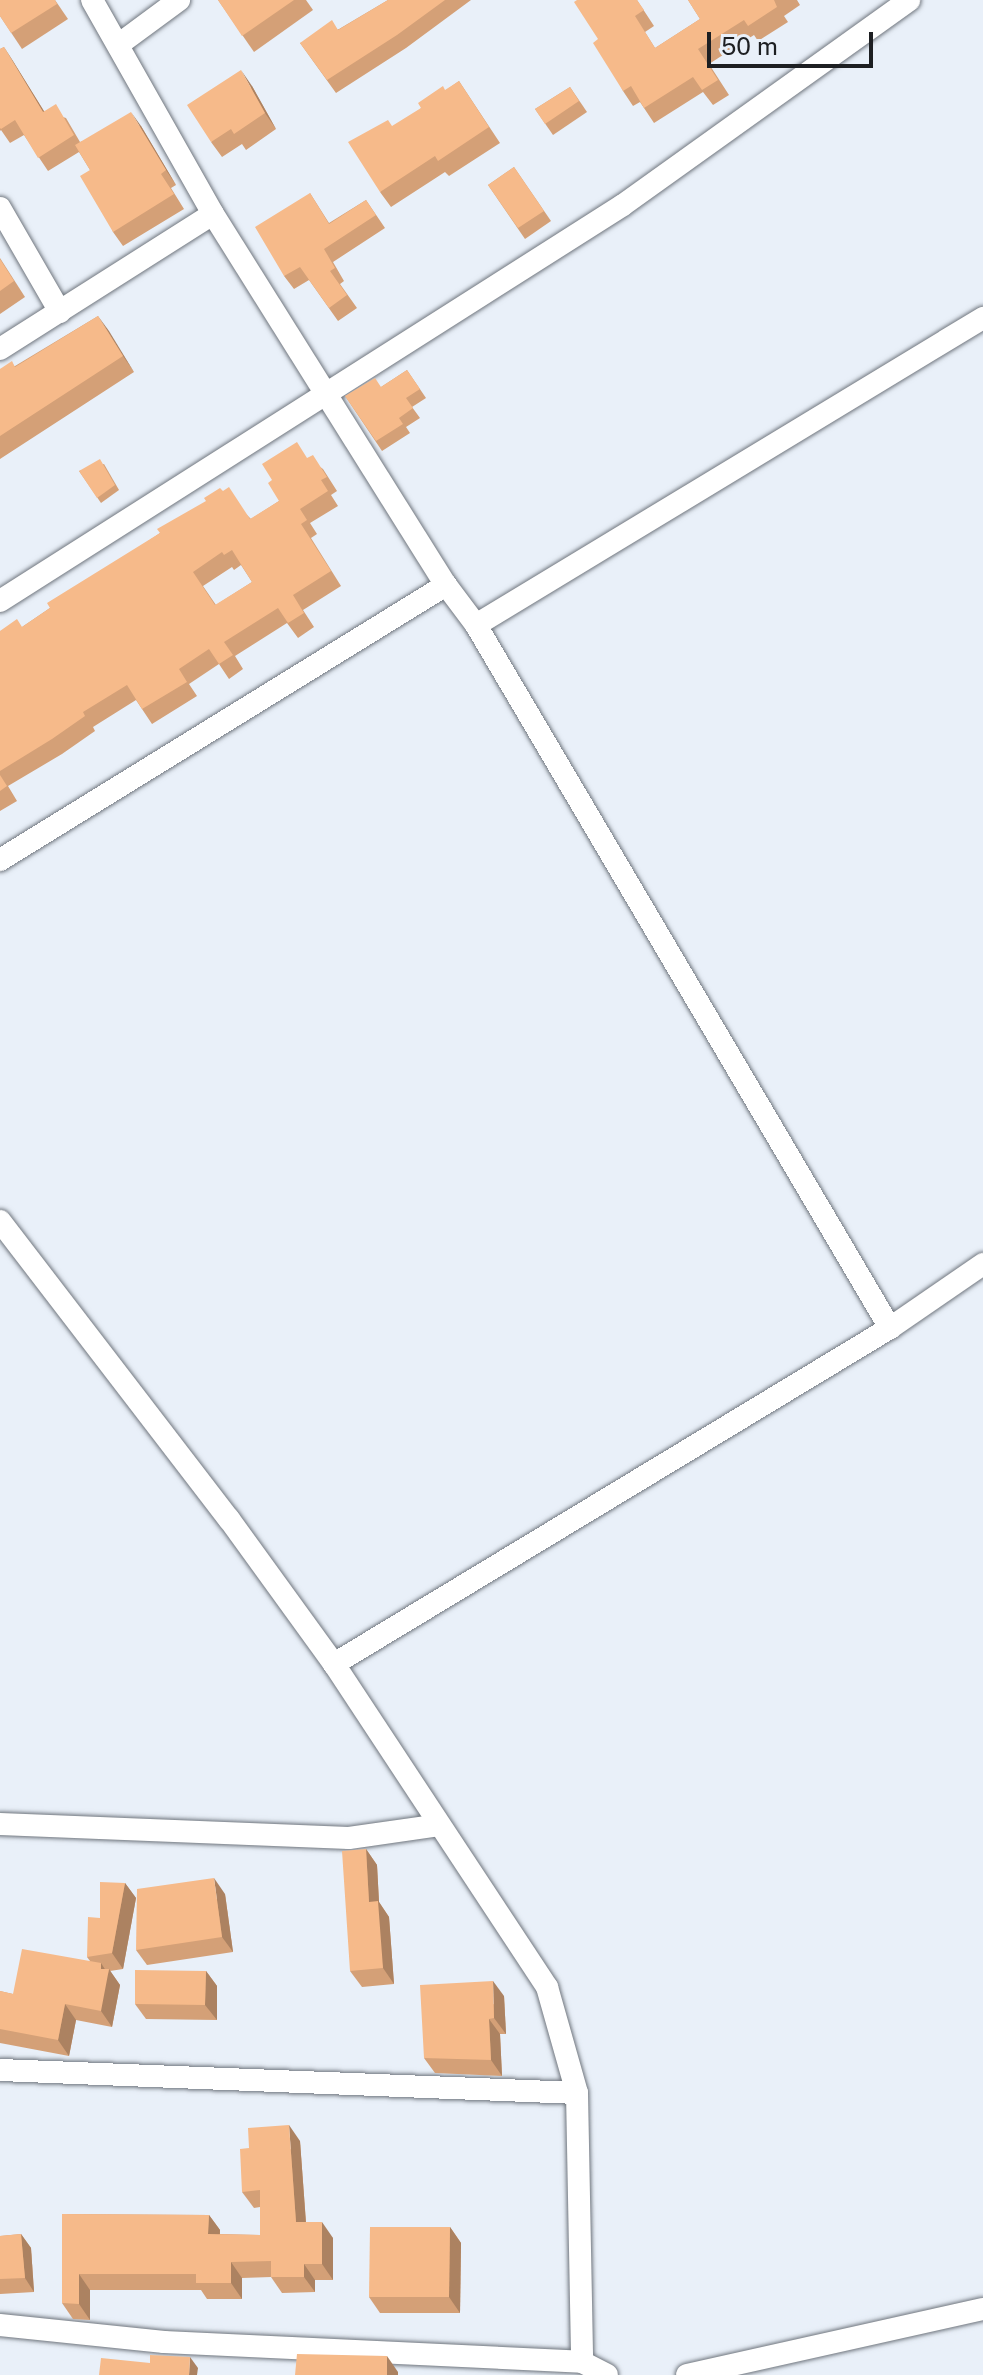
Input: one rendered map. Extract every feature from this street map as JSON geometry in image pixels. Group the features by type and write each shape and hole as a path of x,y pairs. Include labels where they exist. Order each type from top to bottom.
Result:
{"street":[{"path":"92,0 213,214 446,585 476,625 890,1328"},
{"path":"118,45 179,0"},
{"path":"0,601 327,397 623,205 909,0"},
{"path":"0,208 60,312"},
{"path":"0,349 213,214"},
{"path":"476,625 983,318"},
{"path":"0,860 446,585"},
{"path":"0,1221 229,1519 334,1664 547,1987 577,2093 582,2362"},
{"path":"334,1664 890,1328 983,1264"},
{"path":"0,1824 349,1838 439,1825"},
{"path":"0,2070 577,2093"},
{"path":"687,2375 983,2309"},
{"path":"0,2325 164,2342 582,2362 611,2374"}],"building":[{"path":"0,0 55,0 57,4 11,33 0,16"},
{"path":"218,0 294,0 242,36"},
{"path":"388,0 445,0 327,80 300,43 332,20 338,30"},
{"path":"637,0 644,10 635,16 655,48 700,19 688,0 774,0 777,7 748,26 744,20 698,49 718,80 702,90 693,77 644,108 631,86 623,91 593,43 598,39 574,2"},
{"path":"4,47 43,112 56,104 74,135 38,158 15,120 0,128 0,49"},
{"path":"241,70 265,113 234,134 231,129 211,142 187,105"},
{"path":"459,81 489,127 438,161 435,156 380,192 348,142 388,120 392,126 421,108 418,103 443,86 445,90"},
{"path":"570,87 579,101 545,124 535,109"},
{"path":"131,112 166,170 161,174 174,194 113,232 80,176 90,170 75,145"},
{"path":"514,167 544,211 518,228 488,185"},
{"path":"310,193 329,224 366,200 376,215 324,249 335,268 330,271 347,295 329,308 300,267 284,276 255,227"},
{"path":"0,259 14,281 0,291"},
{"path":"98,316 123,356 0,436 0,369 12,361 15,367"},
{"path":"407,370 420,389 406,398 413,408 399,418 403,424 376,441 345,396 375,378 381,387"},
{"path":"297,442 307,458 313,455 327,477 321,480 328,491 300,509 307,520 301,524 331,571 293,595 304,613 288,623 278,608 224,642 233,655 219,664 209,649 179,669 187,682 142,709 127,685 83,712 85,716 52,739 0,771 0,631 17,619 22,627 50,608 47,603 160,533 157,529 206,501 204,498 220,488 223,491 229,487 250,519 279,501 268,483 272,480 262,464","holes":["232,550 252,582 215,605 193,572 222,552 224,555"]},
{"path":"100,459 115,485 97,498 79,471"},
{"path":"0,775 7,786 0,791"},
{"path":"366,1849 369,1902 378,1901 383,1968 350,1971 342,1851"},
{"path":"214,1878 222,1937 136,1950 137,1889"},
{"path":"100,1882 125,1883 112,1953 87,1957 88,1917 100,1918"},
{"path":"22,1949 101,1963 101,1969 109,1969 101,2011 65,2004 58,2040 0,2029 0,1991 13,1994"},
{"path":"135,1970 206,1971 205,2005 135,2004"},
{"path":"493,1981 494,2018 489,2019 491,2060 424,2058 420,1985"},
{"path":"289,2125 296,2222 322,2222 322,2264 304,2264 304,2277 271,2277 271,2261 231,2262 231,2283 196,2283 196,2274 79,2274 79,2304 62,2303 62,2214 209,2215 208,2234 260,2235 260,2190 242,2192 240,2149 249,2148 248,2128"},
{"path":"370,2227 450,2227 449,2297 369,2297"},
{"path":"21,2234 25,2278 0,2279 0,2236"},
{"path":"297,2354 387,2356 387,2375 295,2375"},
{"path":"150,2355 190,2357 189,2375 99,2375 101,2358 150,2363"}]}
